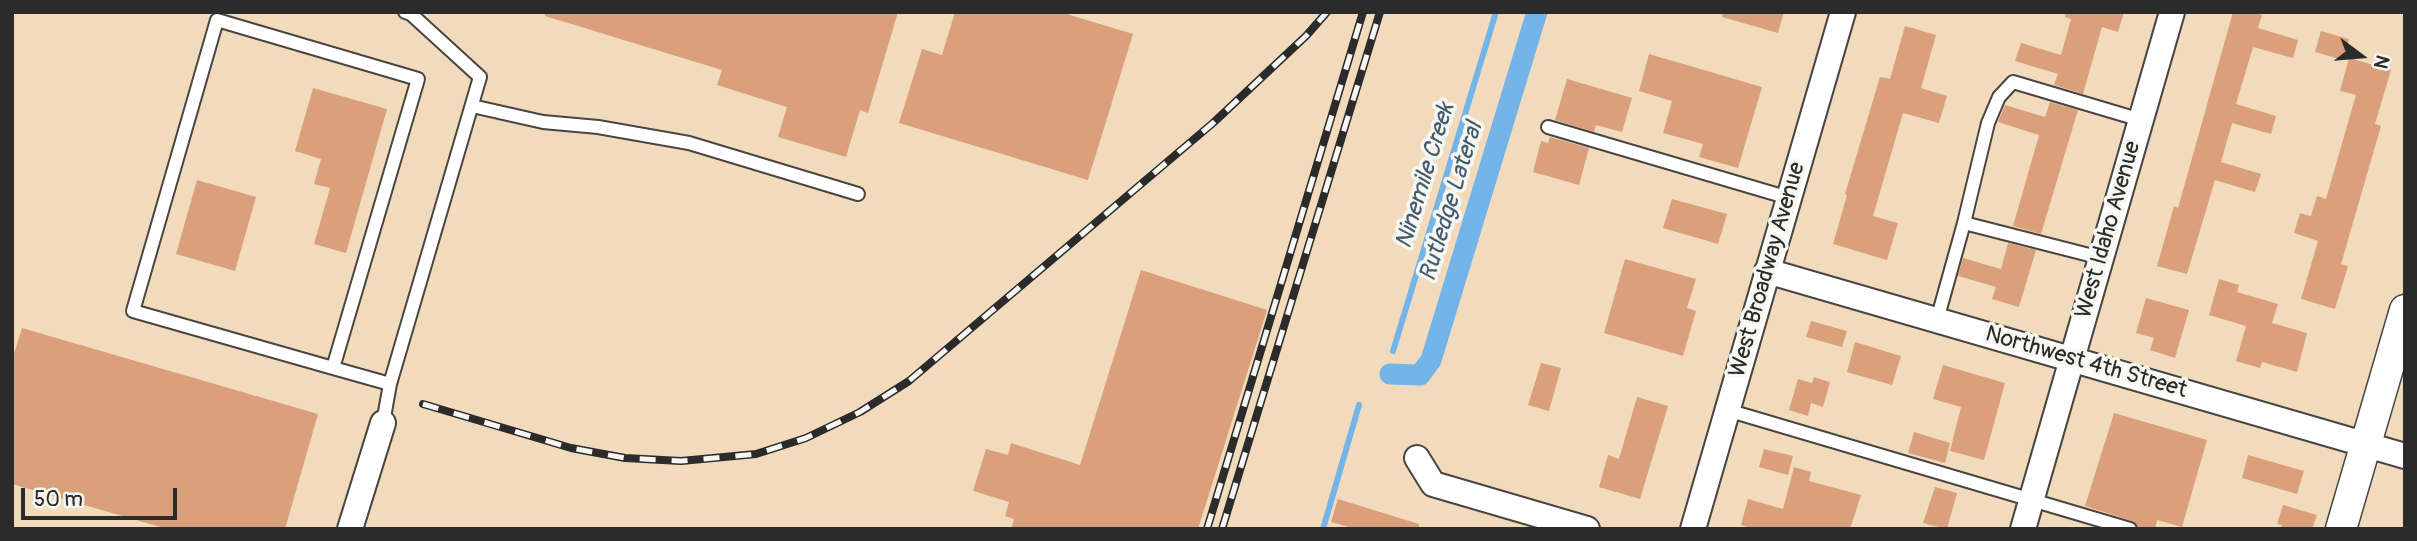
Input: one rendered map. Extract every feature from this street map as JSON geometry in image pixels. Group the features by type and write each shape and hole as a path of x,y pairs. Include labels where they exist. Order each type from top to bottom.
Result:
{"street":[{"name":"West Broadway Avenue","path":"1693,529 1843,12"},
{"name":"West Idaho Avenue","path":"2023,529 2172,12"},
{"name":"Northwest 4th Street","path":"1768,271 2405,456"},
{"path":"2342,529 2405,310"},
{"path":"349,529 383,423"},
{"path":"1417,458 1433,484 1587,529"}],"lane":[{"path":"383,423 390,384 480,77 411,14 405,12"},
{"path":"333,368 418,79 217,20 133,311 333,368 390,384"},
{"path":"1937,320 1988,123 1999,97 2012,82 2141,120"},
{"path":"472,106 542,122 598,127 689,143 858,194"},
{"path":"1548,127 1789,198"},
{"path":"1964,223 2101,258"},
{"path":"1727,410 2130,529"}],"building":[{"path":"546,12 898,12 868,113 860,110 846,157 778,137 787,107 717,85 722,70 545,16"},
{"path":"955,12 1060,12 1133,34 1088,180 899,123 922,49 942,55"},
{"path":"1723,12 1784,12 1778,33 1722,17"},
{"path":"2066,12 2124,12 2118,32 2102,27 2083,94 2054,85 2058,74 2015,61 2021,43 2061,55 2071,19 2065,17"},
{"path":"2233,12 2262,15 2258,28 2298,40 2293,58 2253,47 2236,104 2276,116 2271,134 2232,123 2221,162 2261,174 2255,192 2215,180 2187,274 2157,266 2174,206 2178,208"},
{"path":"1905,26 1936,35 1921,88 1947,96 1939,123 1903,113 1873,216 1898,223 1887,260 1833,244 1880,77 1890,79"},
{"path":"2321,31 2349,39 2343,60 2315,52"},
{"path":"1649,54 1762,87 1738,168 1699,157 1703,144 1663,133 1672,101 1639,91"},
{"path":"2349,58 2391,70 2375,124 2381,126 2341,264 2348,266 2335,309 2301,299 2318,241 2294,233 2300,213 2311,216 2317,196 2326,199 2356,95 2340,91"},
{"path":"1567,79 1632,98 1622,132 1596,125 1594,132 1555,120"},
{"path":"313,88 387,109 346,253 314,244 330,188 314,184 321,159 295,151"},
{"path":"2050,102 2078,110 2041,234 2013,226 2039,135 1998,122 2005,105 2045,117"},
{"path":"1550,137 1589,148 1579,185 1533,172 1541,141 1548,143"},
{"path":"197,180 256,197 235,271 176,254"},
{"path":"1672,199 1727,214 1718,244 1663,228"},
{"path":"2008,243 2036,250 2019,307 1992,299 1996,287 1958,276 1963,258 2001,269"},
{"path":"1625,259 1696,279 1687,308 1696,311 1683,356 1604,333"},
{"path":"1141,270 1267,310 1198,529 1011,529 1014,519 1005,516 1009,502 973,491 986,449 1008,455 1011,443 1080,465"},
{"path":"2219,279 2239,285 2237,292 2278,304 2272,323 2307,333 2297,372 2262,362 2260,368 2236,361 2246,326 2209,315"},
{"path":"2146,298 2189,310 2175,358 2150,350 2154,338 2136,333"},
{"path":"1811,321 1847,331 1842,347 1806,337"},
{"path":"22,328 318,414 285,529 167,529 12,484 12,360"},
{"path":"1855,342 1901,356 1892,385 1847,372"},
{"path":"1541,363 1561,368 1549,411 1528,405"},
{"path":"1943,365 2005,383 1984,460 1950,451 1961,407 1933,399"},
{"path":"1814,377 1830,382 1823,407 1811,403 1808,416 1789,410 1798,379 1812,383"},
{"path":"1637,397 1668,406 1640,499 1599,487 1608,455 1619,459"},
{"path":"2114,413 2207,440 2182,527 2157,520 2155,529 2139,529 2132,521 2085,506"},
{"path":"1914,432 1950,443 1945,463 1908,453"},
{"path":"1764,449 1793,456 1788,475 1759,467"},
{"path":"2248,455 2304,471 2297,494 2242,478"},
{"path":"1794,467 1811,472 1809,481 1861,495 1850,529 1755,529 1741,525 1748,499 1783,509"},
{"path":"1935,487 1957,493 1947,529 1923,523"},
{"path":"1338,499 1419,524 1419,529 1356,529 1331,522"},
{"path":"2283,505 2317,515 2312,529 2281,529 2282,525 2277,524"}],"waterway":[{"name":"Ninemile Creek","path":"1393,351 1496,12"},
{"name":"Rutledge Lateral","path":"1390,374 1420,375 1431,360 1537,12"},
{"name":"Rutledge Lateral","path":"1323,529 1359,405"}],"railway":[{"path":"423,404 571,448 625,458 681,461 756,454 806,438 860,412 909,381 1213,123 1306,36 1327,12"},
{"path":"1207,529 1363,12"},
{"path":"1222,529 1380,12"}]}
